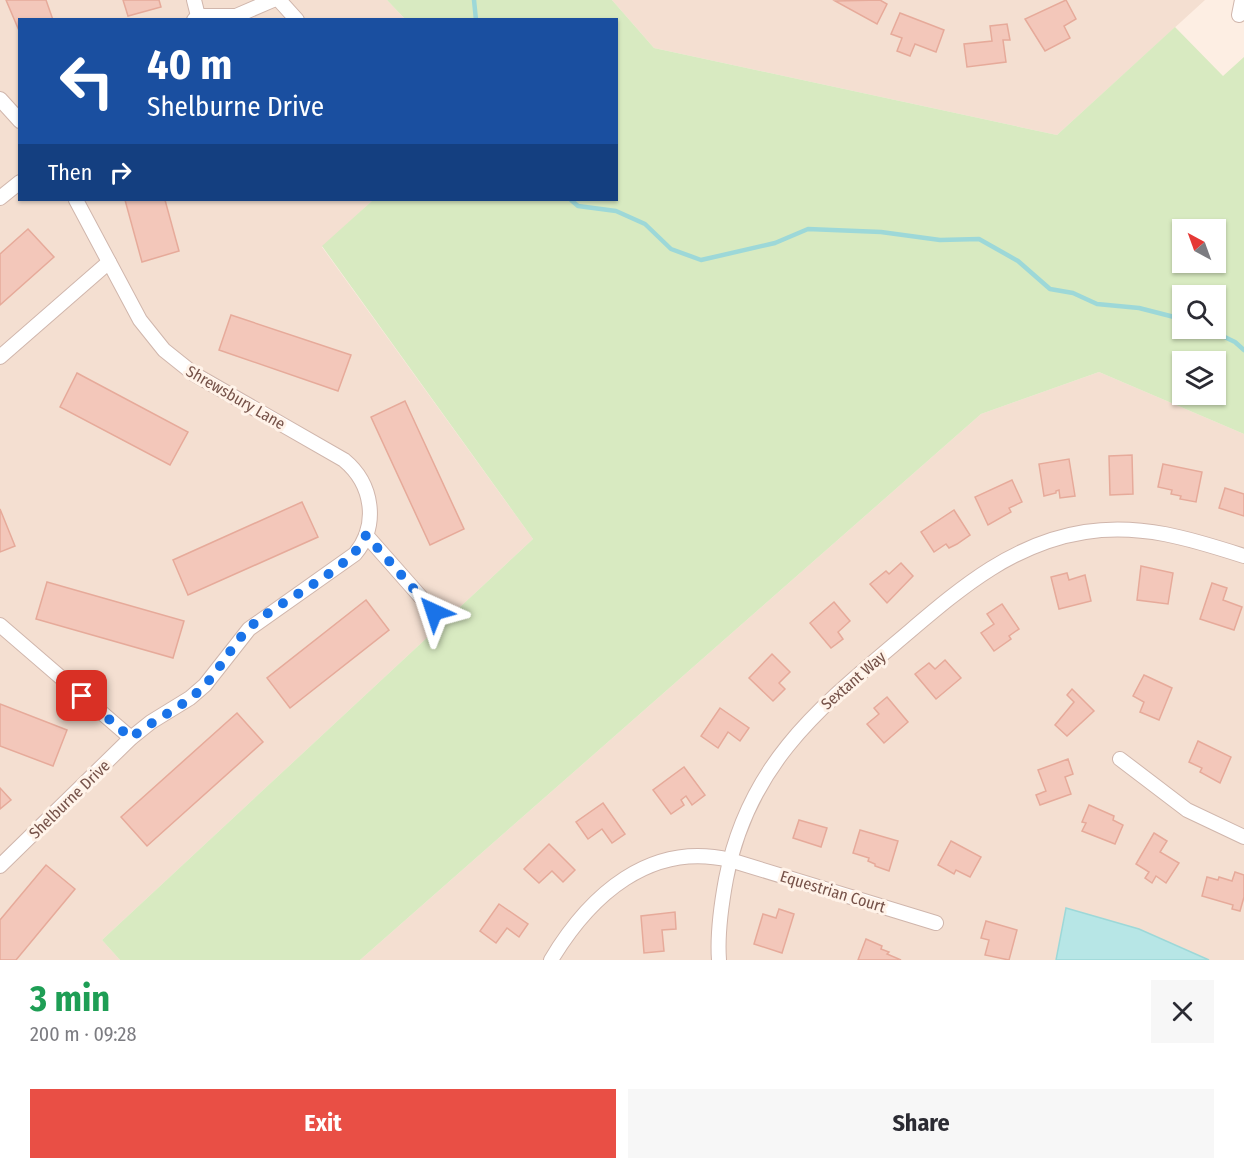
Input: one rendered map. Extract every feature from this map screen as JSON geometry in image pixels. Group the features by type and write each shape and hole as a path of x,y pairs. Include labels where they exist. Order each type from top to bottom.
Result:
{"street":[{"path":"194,0 196,18 238,18 273,0"},
{"path":"279,0 295,18"},
{"path":"1239,15 1242,0"},
{"path":"0,99 18,119"},
{"path":"0,198 18,184"},
{"name":"Shrewsbury Lane","path":"77,201 140,320 169,355 194,374 344,460 362,481 368,494 371,516"},
{"path":"0,357 110,262"},
{"name":"Shelburne Drive","path":"0,866 131,738 151,722 190,698 205,685 249,629 355,554 366,535 371,516"},
{"name":"Sextant Way","path":"719,960 720,910 730,860 755,794 780,754 827,702 962,588 1005,558 1029,547 1084,532 1129,529 1180,536 1244,556"},
{"path":"366,535 434,612"},
{"path":"0,625 131,738"},
{"path":"1120,759 1186,810 1244,837"},
{"name":"Equestrian Court","path":"551,960 588,910 615,885 639,869 687,856 730,860 936,923"}],"shaded area":[{"path":"0,0 387,0 404,18 18,18 18,201 372,201 322,247 533,539 102,940 120,960 0,960"},
{"path":"612,0 1205,0 1057,135 654,48"},
{"path":"1099,372 1244,434 1244,960 360,960 981,414"}],"green space":[{"path":"387,0 612,0 654,48 1057,135 1175,27 1223,76 1244,57 1244,434 1176,405 1226,405 1226,351 1172,351 1172,403 1099,372 981,414 360,960 120,960 102,940 533,539 322,246 372,201 618,201 618,18 404,18"}],"water":[{"path":"1066,908 1139,929 1209,960 1056,960"}],"building":[{"path":"6,0 46,0 52,18 18,18 18,28"},
{"path":"123,0 159,0 161,7 128,16"},
{"path":"880,0 887,4 877,24 835,1"},
{"path":"1066,0 1076,19 1064,26 1070,38 1045,51 1025,19"},
{"path":"900,13 944,30 936,52 915,44 910,56 897,51 902,38 891,34"},
{"path":"1007,24 1010,40 1003,40 1006,62 967,67 964,44 992,41 990,26"},
{"path":"125,201 165,201 179,251 142,262"},
{"path":"28,229 54,257 0,305 0,254"},
{"path":"231,315 351,355 338,391 219,350"},
{"path":"77,373 188,432 170,465 60,407"},
{"path":"405,401 464,529 430,545 371,417"},
{"path":"1132,455 1133,494 1110,495 1109,456"},
{"path":"1069,459 1075,496 1060,498 1059,490 1044,496 1039,464"},
{"path":"1163,464 1202,472 1196,502 1180,499 1181,496 1171,494 1172,490 1158,487"},
{"path":"1012,480 1022,502 1009,508 1011,512 988,525 975,497"},
{"path":"1225,488 1244,494 1244,516 1219,508"},
{"path":"302,502 318,537 188,595 173,560"},
{"path":"0,509 15,546 0,552"},
{"path":"954,510 970,535 949,548 946,544 934,552 921,532"},
{"path":"901,563 913,576 887,603 870,584 886,571 889,574"},
{"path":"1141,566 1173,573 1168,604 1137,600"},
{"path":"1067,573 1069,580 1085,575 1091,601 1059,609 1051,577"},
{"path":"47,582 184,621 173,658 36,619"},
{"path":"1212,583 1227,588 1223,600 1242,607 1234,630 1200,619"},
{"path":"366,600 389,630 290,708 267,678"},
{"path":"834,602 850,621 838,632 843,639 831,648 810,623"},
{"path":"1002,604 1019,629 1009,636 1011,639 994,651 981,633 994,624 987,614"},
{"path":"772,654 790,672 779,683 785,689 773,701 749,678"},
{"path":"945,660 961,678 936,699 915,674 929,663 935,669"},
{"path":"1144,675 1172,688 1159,720 1140,712 1144,702 1133,696"},
{"path":"1072,689 1094,711 1067,736 1055,725 1074,702 1067,695"},
{"path":"887,697 908,722 884,743 867,724 879,714 874,708"},
{"path":"0,704 67,730 53,766 0,746"},
{"path":"720,708 749,728 740,741 728,732 718,748 701,736"},
{"path":"237,713 263,742 147,846 121,817"},
{"path":"1198,741 1231,757 1220,783 1200,772 1202,768 1189,762"},
{"path":"1068,759 1073,774 1065,777 1071,794 1040,805 1036,795 1046,791 1038,770"},
{"path":"684,767 705,795 692,805 686,796 681,800 684,805 671,814 653,790"},
{"path":"0,788 11,800 0,809"},
{"path":"603,803 625,834 612,843 602,829 588,839 576,822"},
{"path":"1089,805 1114,816 1113,820 1123,825 1115,844 1082,831 1086,823 1082,822"},
{"path":"799,820 827,828 821,847 793,838"},
{"path":"860,830 898,841 889,871 875,866 868,861 869,858 853,853"},
{"path":"1154,833 1167,841 1160,852 1179,863 1166,883 1156,876 1152,883 1145,878 1149,872 1136,864"},
{"path":"951,841 981,857 970,877 956,870 954,874 938,865"},
{"path":"549,844 575,870 563,882 552,871 539,883 524,869"},
{"path":"46,865 75,889 16,960 0,960 0,920"},
{"path":"1235,872 1244,875 1244,897 1240,911 1232,909 1233,905 1202,896 1207,877 1218,880 1219,877 1232,881"},
{"path":"499,904 528,924 519,937 507,928 496,943 480,931"},
{"path":"779,909 794,914 782,953 754,944 763,914 776,918"},
{"path":"675,912 676,929 662,930 664,951 644,953 641,916"},
{"path":"986,921 1017,930 1009,960 985,955 989,940 981,938"},
{"path":"866,939 882,946 881,949 889,952 887,954 901,960 858,960"}],"waterway":[{"path":"474,0 476,18"},
{"path":"572,201 578,206 616,211 645,224 671,249 701,260 775,243 808,229 881,232 940,240 979,239 1018,261 1050,289 1073,293 1097,304 1139,308 1172,316"},
{"path":"1226,338 1244,350"}],"route":[{"path":"82,696 131,738 151,722 190,698 205,685 249,629 355,554 366,535 434,612"}]}
